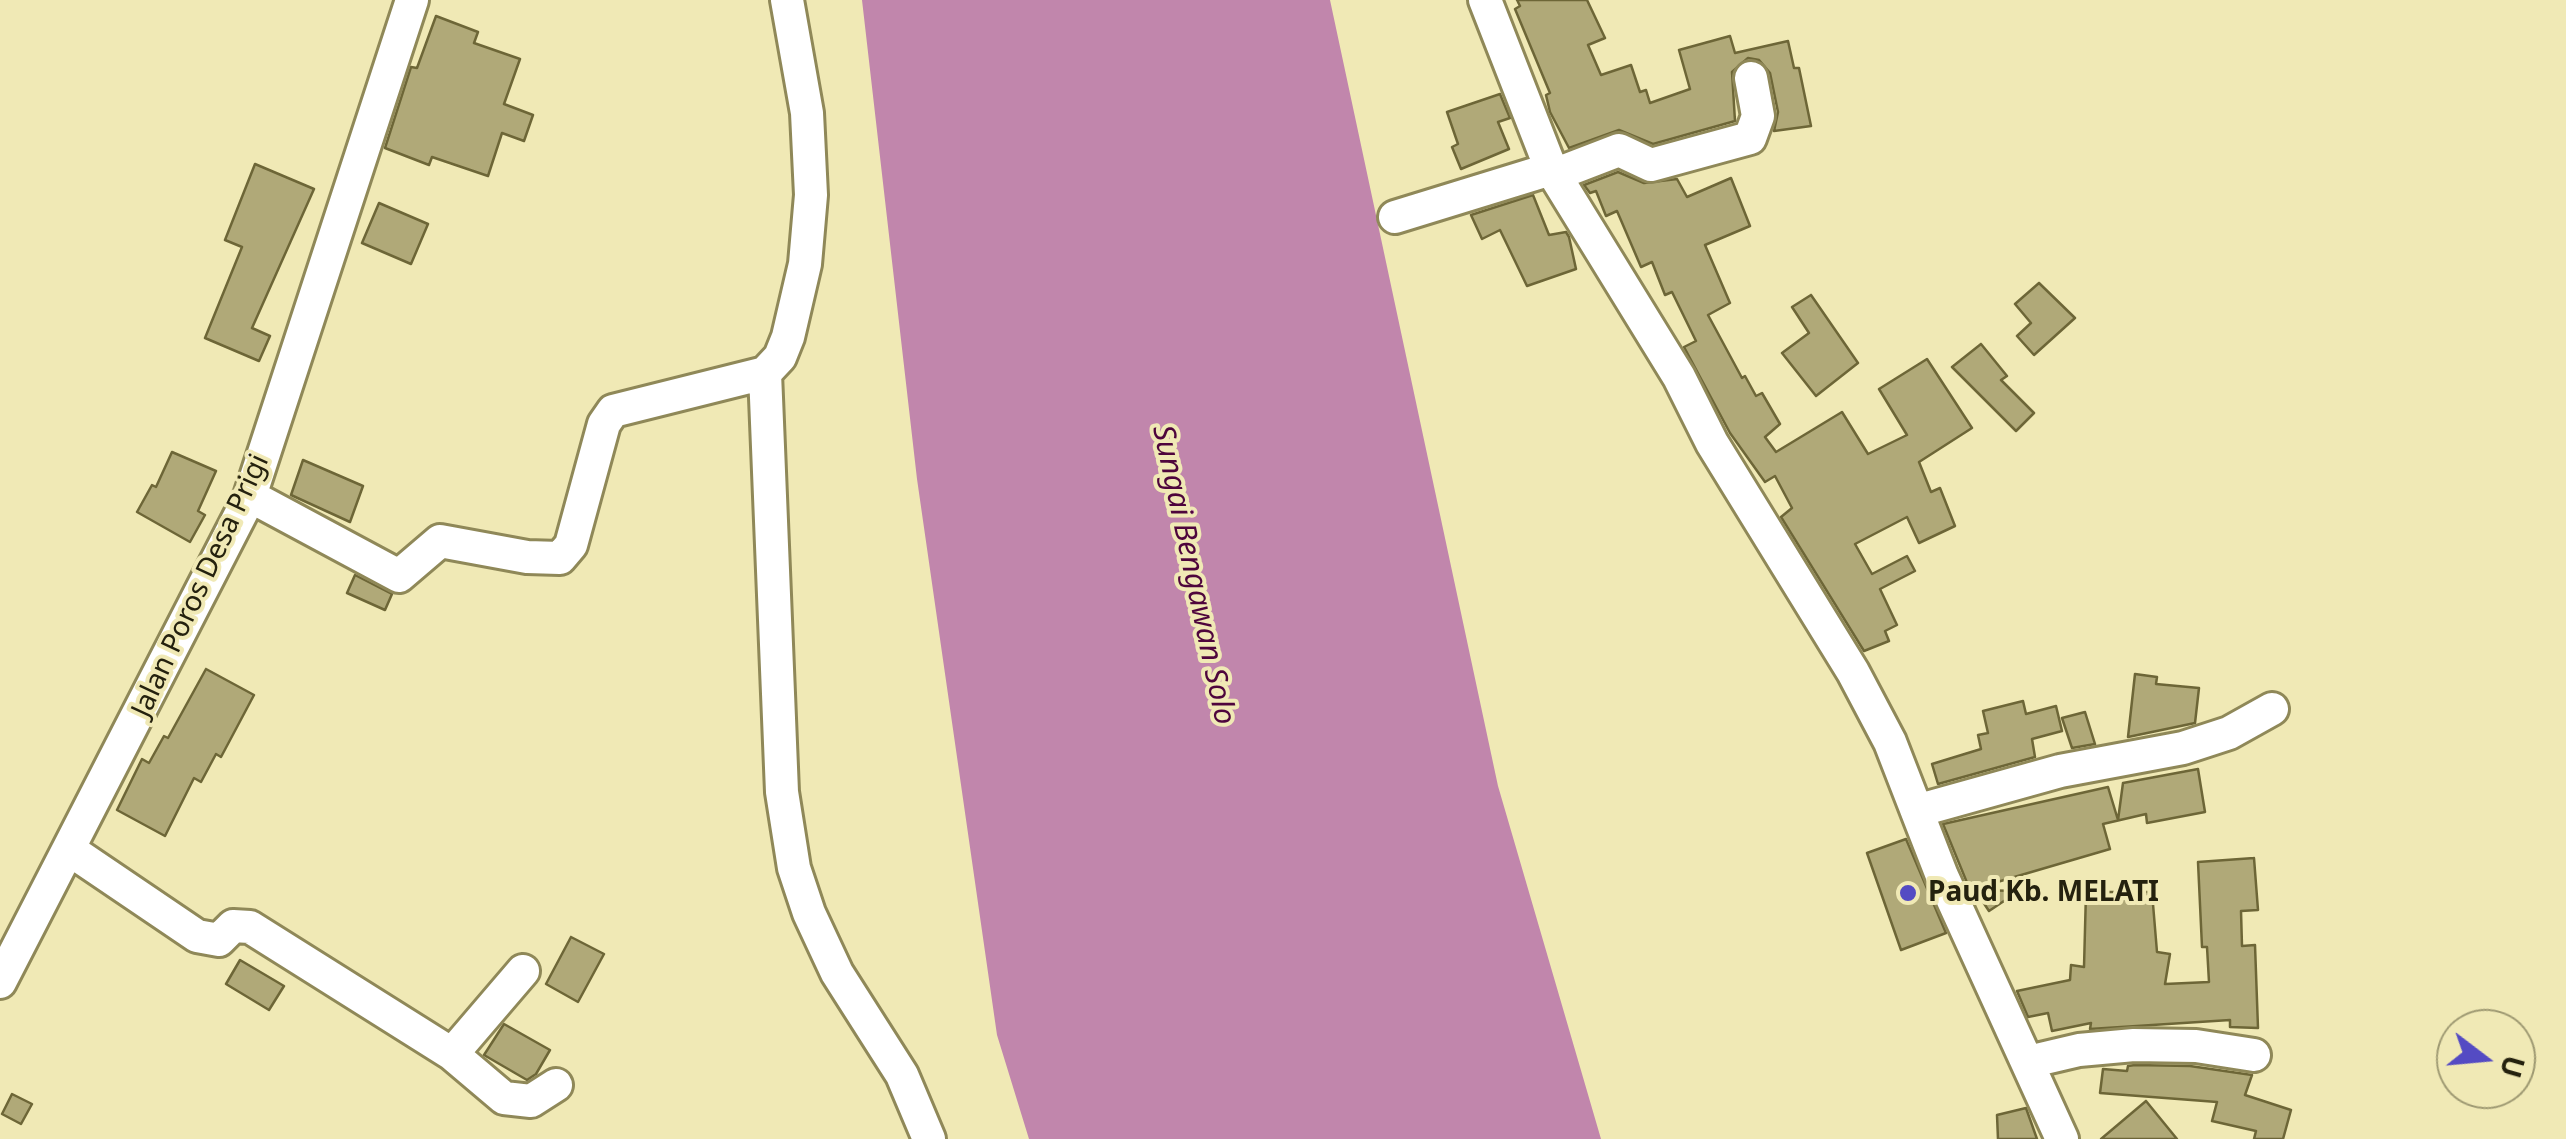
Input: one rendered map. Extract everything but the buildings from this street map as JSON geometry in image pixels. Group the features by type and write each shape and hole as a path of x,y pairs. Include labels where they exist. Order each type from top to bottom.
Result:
{"street":[{"name":"Jalan Poros Desa Prigi","path":"0,982 250,496 412,0"},
{"path":"250,496 399,576 440,542 527,557 560,558 571,545 604,424 614,411 765,372 780,357 788,337 804,264 811,195 807,113 787,0"},
{"path":"1485,0 1552,172 1678,377 1772,545 1853,672 1920,810 1942,876 2062,1139"},
{"path":"1395,217 1619,150 1651,164 1750,138 1758,116 1750,78"},
{"path":"765,372 782,792 794,868 808,913 838,973 902,1075 929,1139"},
{"path":"1920,810 2060,771 2183,748 2229,733 2272,709"},
{"path":"70,850 197,936 219,940 233,926 250,928 452,1054 504,1098 531,1101 556,1085"},
{"path":"452,1054 523,971"},
{"path":"2028,1062 2079,1050 2134,1046 2196,1046 2254,1055"}],"water":[{"name":"Sungai Bengawan Solo","path":"862,0 1330,0 1498,786 1601,1139 1029,1139 997,1035 917,479"}],"place":[{"name":"Paud Kb. MELATI","path":"1908,893"}]}
